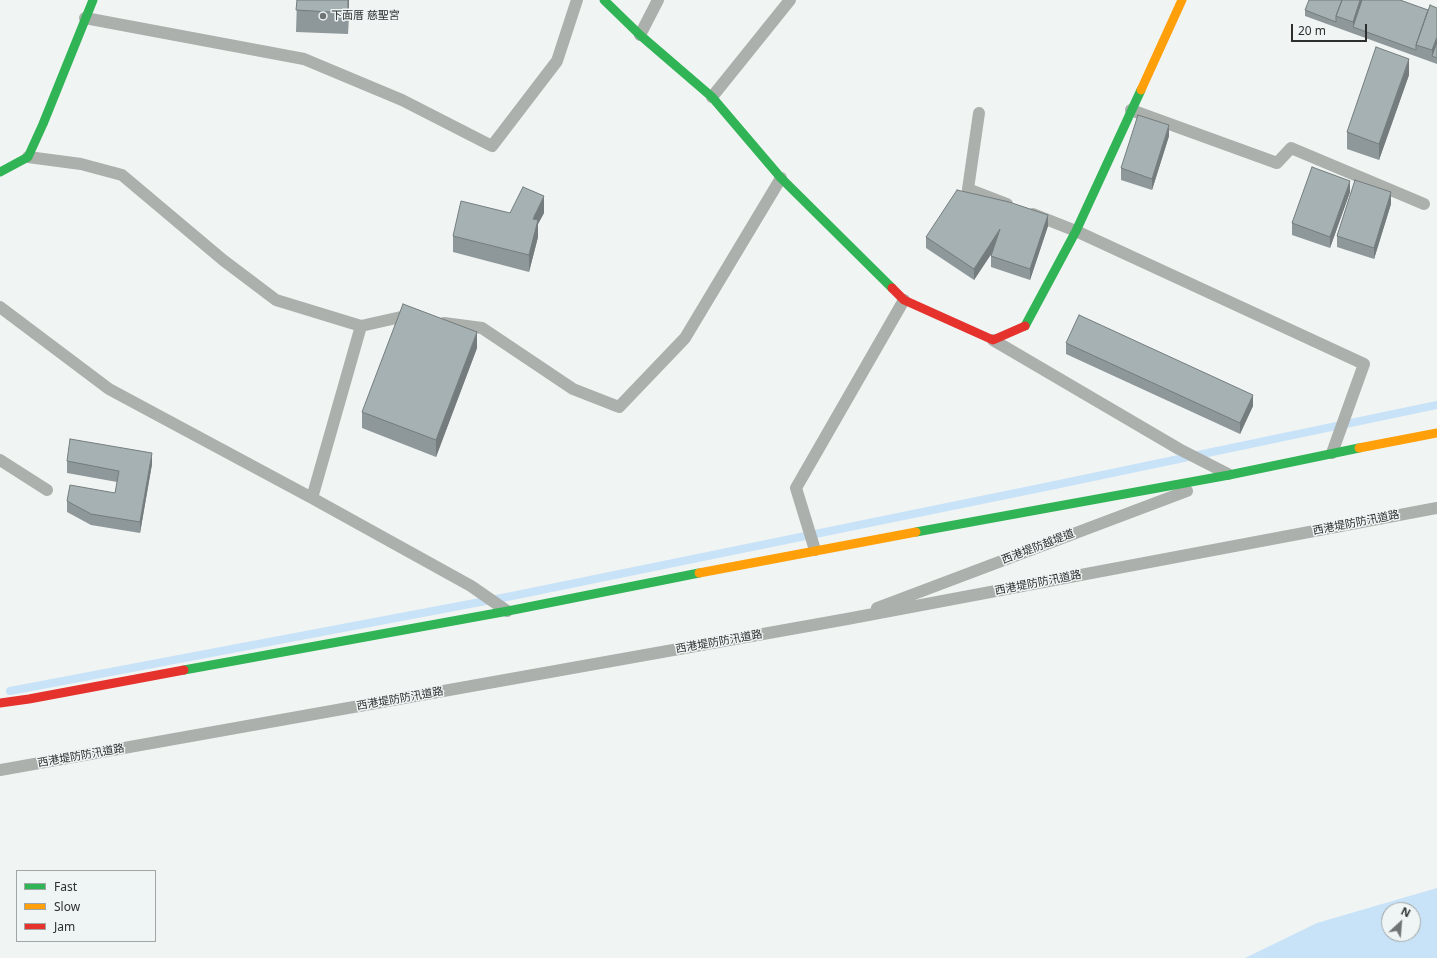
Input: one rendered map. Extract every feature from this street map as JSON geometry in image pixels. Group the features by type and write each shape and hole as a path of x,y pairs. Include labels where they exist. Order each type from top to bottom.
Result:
{"street":[{"path":"0,172 28,157 46,117 93,0"},
{"path":"604,0 640,35 712,97 781,178 904,300 993,340 1026,325 1076,230 1182,0"},
{"path":"0,703 508,612 815,550 1229,475 1437,433"}],"lane":[{"path":"85,18 304,59 402,100 492,146 557,61 577,0"},
{"path":"640,35 658,0"},
{"path":"712,97 790,0"},
{"path":"1131,110 1277,163 1291,148 1424,204"},
{"path":"980,114 968,189 1076,230 1364,364 1332,453"},
{"path":"28,157 81,164 122,175 223,260 276,300 361,326 401,317 482,328 573,388 619,407 685,338 781,178"},
{"path":"815,550 796,488 904,300"},
{"path":"0,307 109,390 312,498 471,586 508,612"},
{"path":"312,498 361,326"},
{"path":"993,340 1179,449 1229,475"},
{"path":"0,460 47,490"},
{"name":"西港堤防越堤道","path":"847,619 1229,475"},
{"name":"西港堤防防汛道路","path":"0,770 847,619 1437,508"}],"water":[{"path":"1437,888 1437,958 1245,958 1317,923 1381,904 1381,942 1421,942 1421,902 1389,902"}],"building":[{"path":"297,0 348,0 348,13 296,10"},
{"path":"1309,0 1342,0 1336,16 1336,22 1305,10"},
{"path":"1342,0 1360,0 1353,22 1336,16"},
{"path":"1362,0 1400,0 1428,10 1416,45 1416,50 1353,27"},
{"path":"1430,5 1437,8 1437,37 1432,50 1416,45"},
{"path":"1437,42 1437,58 1432,56"},
{"path":"1376,47 1409,59 1379,144 1347,132"},
{"path":"1138,115 1169,125 1152,179 1121,168"},
{"path":"1312,167 1350,181 1330,237 1292,223"},
{"path":"1355,180 1391,192 1374,248 1337,236"},
{"path":"523,187 544,196 533,219 538,220 529,255 453,236 461,201 510,213"},
{"path":"957,190 1009,202 1048,215 1030,269 991,256 1000,229 974,269 926,237"},
{"path":"403,304 477,332 436,440 362,412"},
{"path":"1079,315 1253,395 1240,423 1066,343"},
{"path":"70,439 152,453 140,522 91,514 67,501 70,485 115,493 119,471 67,461"}],"waterway":[{"path":"10,691 512,596 1437,405"}],"traffic: fast":[{"path":"0,172 28,157 43,124 93,0"},
{"path":"604,0 640,35 712,97 781,178 892,288"},
{"path":"1025,326 1076,231 1141,90"},
{"path":"916,532 1229,475 1359,448"},
{"path":"184,670 508,611 699,573"}],"traffic: slow":[{"path":"1141,90 1182,0"},
{"path":"1359,448 1437,433"},
{"path":"699,573 916,532"}],"traffic: jam":[{"path":"892,288 904,300 993,340 1025,326"},
{"path":"0,703 184,670"}],"place":[{"name":"下面厝 慈聖宮","path":"323,16"}]}
